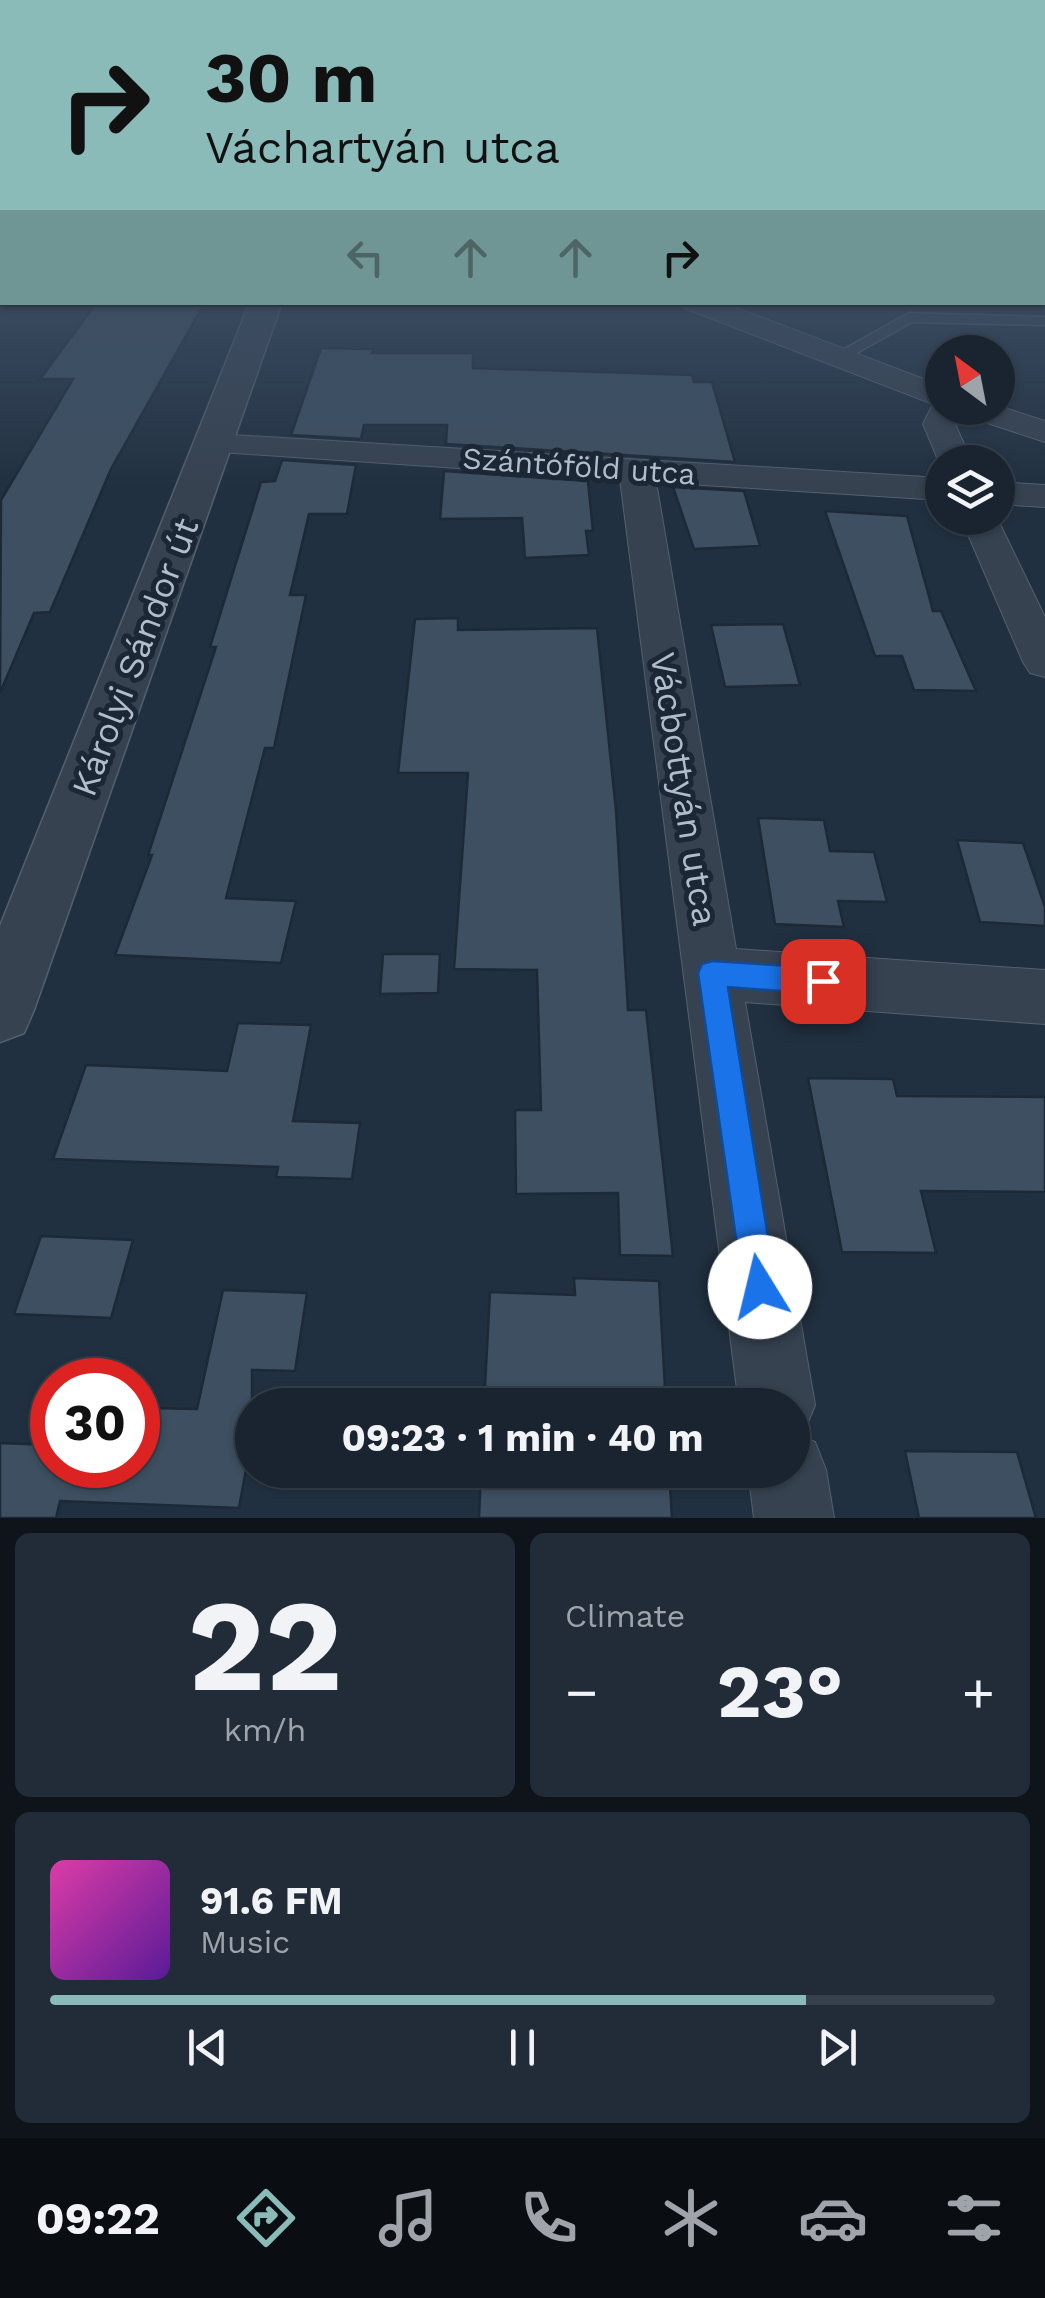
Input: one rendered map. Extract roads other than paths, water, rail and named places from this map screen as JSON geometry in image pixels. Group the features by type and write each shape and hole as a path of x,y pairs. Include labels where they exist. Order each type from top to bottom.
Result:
{"street":[{"name":"Károlyi Sándor út","path":"0,1010 250,347"},
{"path":"811,347 925,390"},
{"path":"1015,422 1045,432"},
{"name":"Szántóföld utca","path":"216,444 925,488"},
{"name":"Vácbottyán utca","path":"636,469 774,1388"},
{"path":"1015,494 1045,496"},
{"path":"987,535 1045,662"},
{"path":"712,973 1045,996"},
{"path":"790,1488 794,1518"}],"lane":[{"path":"838,357 857,347"}]}
